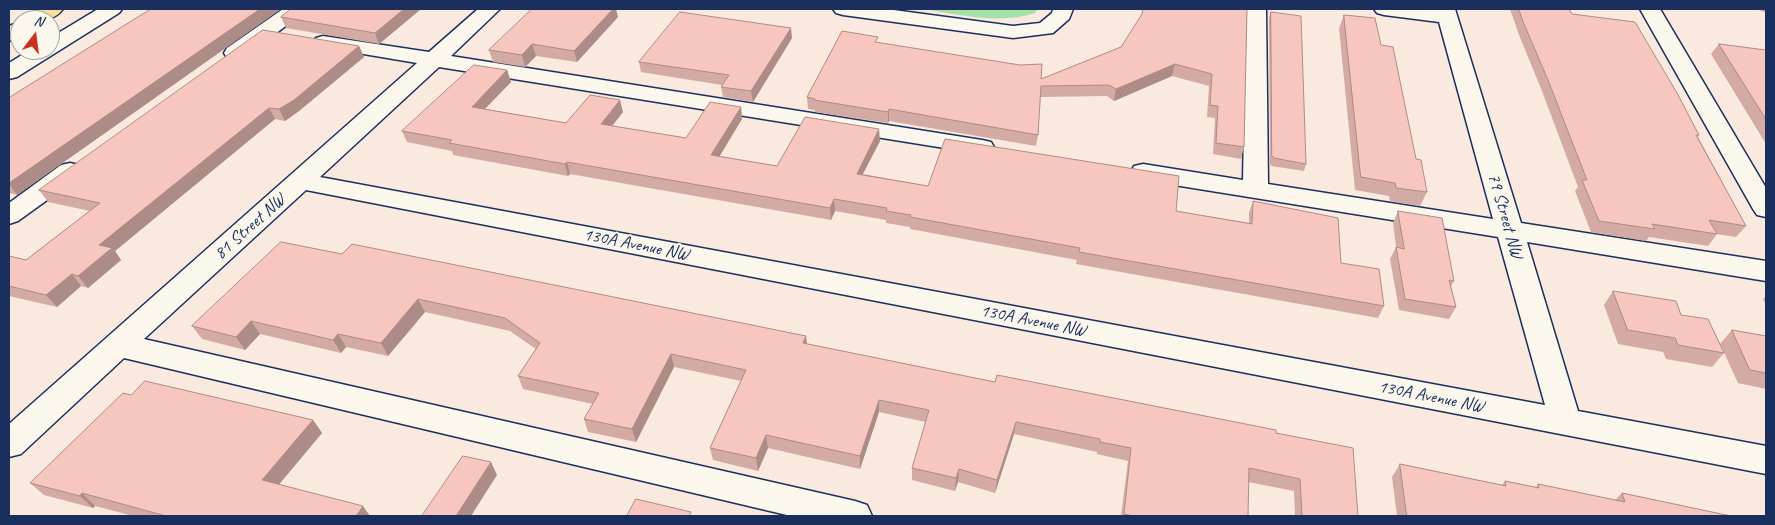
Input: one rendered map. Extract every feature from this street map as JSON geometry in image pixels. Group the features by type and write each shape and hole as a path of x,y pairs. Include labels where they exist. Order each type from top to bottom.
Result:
{"street":[{"path":"60,41 112,9"},
{"path":"216,66 296,9"},
{"name":"81 Street NW","path":"9,444 490,9"},
{"path":"843,9 1013,32 1046,29 1062,15 1063,9"},
{"path":"1255,190 1256,9"},
{"path":"1384,9 1446,13"},
{"path":"1650,9 1766,209"},
{"name":"79 Street NW","path":"1446,13 1566,423"},
{"path":"264,32 433,61 1000,150"},
{"path":"9,72 29,60"},
{"path":"9,215 88,158"},
{"path":"1118,168 1766,271"},
{"name":"130A Avenue NW","path":"301,181 1766,460"},
{"path":"119,345 855,516"}],"green space":[{"path":"922,9 1037,9 1035,13 1021,16 993,18 964,16"}],"building":[{"path":"151,9 260,9 9,183 9,98"},
{"path":"291,9 404,9 375,33 281,17"},
{"path":"532,9 613,9 574,51 532,44 522,55 489,50"},
{"path":"1143,9 1247,9 1244,147 1216,143 1218,106 1210,105 1212,74 1175,64 1116,89 1109,85 1041,86 1038,135 889,109 888,112 814,100 807,97 842,31 878,37 875,42 1020,65 1042,64 1041,79 1121,47 1142,14"},
{"path":"1519,9 1569,9 1572,14 1635,22 1677,93 1699,135 1696,135 1746,226 1709,220 1717,234 1652,224 1655,229 1599,221 1582,180 1587,180"},
{"path":"680,12 791,28 751,91 721,87 729,75 639,62"},
{"path":"1271,12 1301,16 1306,164 1272,156"},
{"path":"1344,15 1375,18 1381,45 1393,47 1416,159 1421,160 1427,192 1396,188 1395,183 1361,177"},
{"path":"263,30 359,46 294,100 279,109 269,108 99,245 112,248 78,276 72,274 46,295 9,286 9,256 26,260 100,203 39,190"},
{"path":"1719,44 1766,50 1766,119"},
{"path":"474,65 507,70 472,107 566,123 590,95 620,100 601,124 686,138 710,102 741,107 711,155 777,166 805,117 879,129 857,174 928,186 945,139 1179,176 1176,211 1252,224 1253,201 1338,218 1341,263 1379,269 1384,306 1079,252 1080,248 910,217 911,215 886,211 887,208 834,199 830,208 567,162 565,164 449,143 452,140 402,131"},
{"path":"1398,211 1442,218 1454,281 1449,280 1456,307 1405,299 1396,247 1404,249"},
{"path":"281,242 342,254 352,244 806,336 803,343 995,382 997,375 1276,430 1276,433 1353,448 1358,516 1302,516 1300,479 1249,468 1248,516 1134,516 1124,514 1131,448 1100,442 1100,439 1016,422 997,480 959,469 956,478 912,468 929,410 879,400 860,456 766,435 756,458 710,448 746,370 671,354 632,429 584,419 599,393 518,376 540,343 505,318 418,299 381,343 338,334 333,340 251,321 236,337 192,326"},
{"path":"1613,291 1676,301 1681,315 1708,319 1724,353 1678,345 1675,338 1628,330"},
{"path":"1732,330 1766,336 1766,373 1750,370"},
{"path":"145,381 313,420 262,480 363,506 356,516 166,516 82,493 80,496 30,483 123,393 131,395"},
{"path":"463,456 491,462 456,516 422,516"},
{"path":"1400,464 1506,486 1505,481 1539,488 1538,484 1625,502 1622,493 1731,516 1407,516"},
{"path":"636,499 691,512 689,516 627,516"}]}
